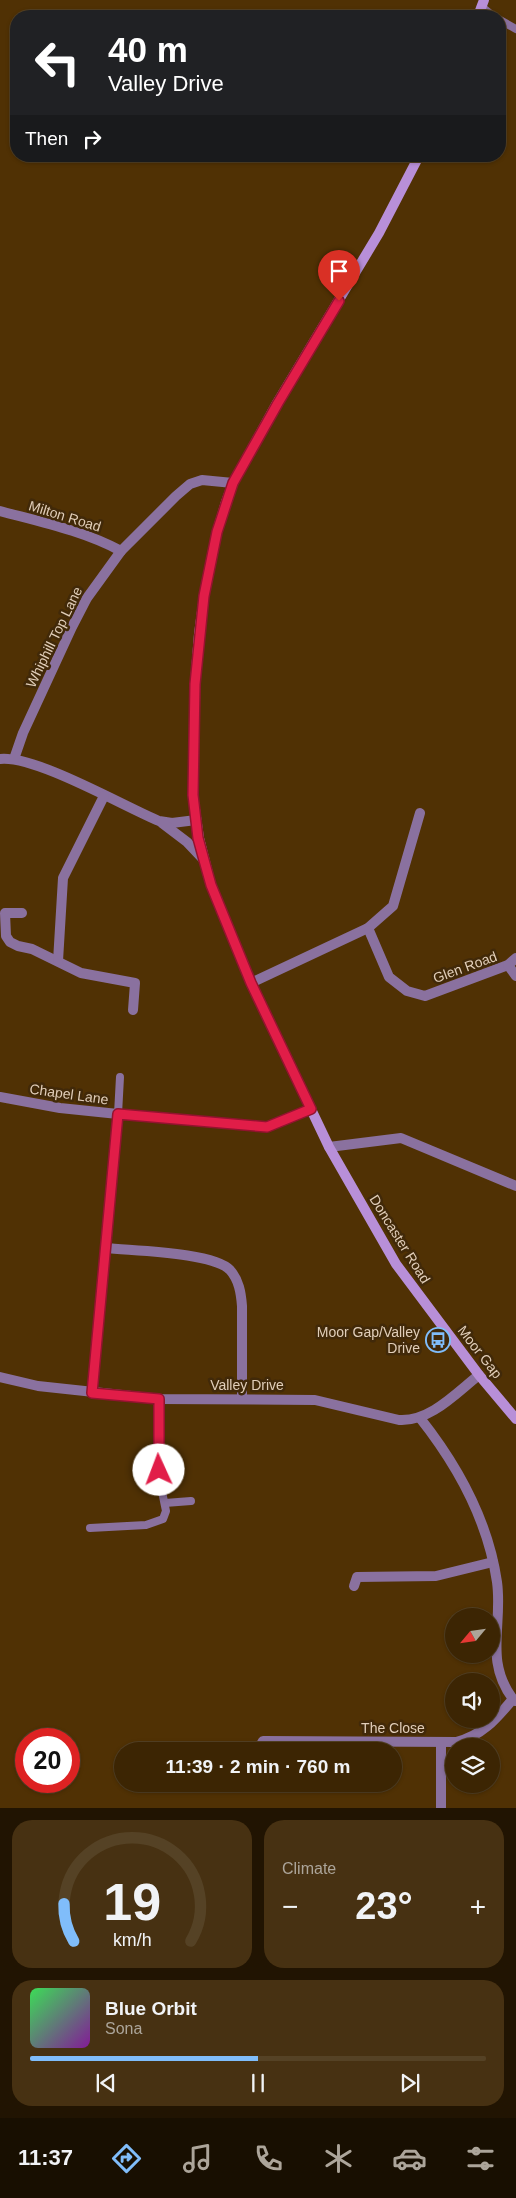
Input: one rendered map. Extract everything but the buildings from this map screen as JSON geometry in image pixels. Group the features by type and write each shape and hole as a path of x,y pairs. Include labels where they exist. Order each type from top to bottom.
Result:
{"main road":[{"path":"329,1147 251,983 211,885 204,860 196,820 192,760 199,634 204,596 217,532 233,483 379,233 416,162"},
{"name":"Doncaster Road","path":"329,1147 396,1264 441,1325"},
{"name":"Moor Gap","path":"441,1325 516,1419"}],"street":[{"name":"Whiphill Top Lane","path":"14,759 23,733 72,627 87,598 121,551 190,484 202,480 233,483"},
{"name":"Milton Road","path":"0,510 76,532 104,542 121,551"},
{"path":"0,759 14,759 69,779 160,821 188,842 204,860"},
{"path":"58,961 63,878 104,796"},
{"path":"251,983 368,928 393,906 420,813"},
{"path":"160,821 172,823 196,820"},
{"path":"22,913 2,913 6,936 10,942 32,949 92,977 139,983 133,1010"},
{"name":"Glen Road","path":"368,928 389,977 407,991 425,996 508,965 516,958"},
{"path":"508,965 516,976"},
{"name":"Chapel Lane","path":"0,1097 60,1108 267,1127 311,1109"},
{"path":"92,1393 118,1114"},
{"path":"329,1147 401,1138 516,1186"},
{"path":"106,1248 207,1258 229,1269 241,1291 242,1400"},
{"name":"Valley Drive","path":"0,1377 38,1386 159,1399 315,1400 410,1421 420,1418 437,1408 479,1375"},
{"path":"420,1418 450,1456 478,1512 493,1562 498,1597 496,1663 504,1688 515,1700"},
{"path":"355,1577 436,1576 493,1562"},
{"name":"The Close","path":"260,1741 456,1742 476,1736 515,1700"},
{"path":"440,1742 440,1808"}],"lane":[{"path":"118,1114 120,1077"},
{"path":"90,1528 156,1523 163,1519 166,1511 160,1482 159,1399"},
{"path":"164,1503 191,1501"}],"place":[{"name":"Moor Gap/Valley Drive","path":"438,1340"}],"route":[{"path":"159,1470 159,1399 92,1393 118,1114 267,1127 311,1109 251,983 211,885 198,838 193,795 192,760 195,684 204,596 217,532 226,502 233,483 339,301"}]}
